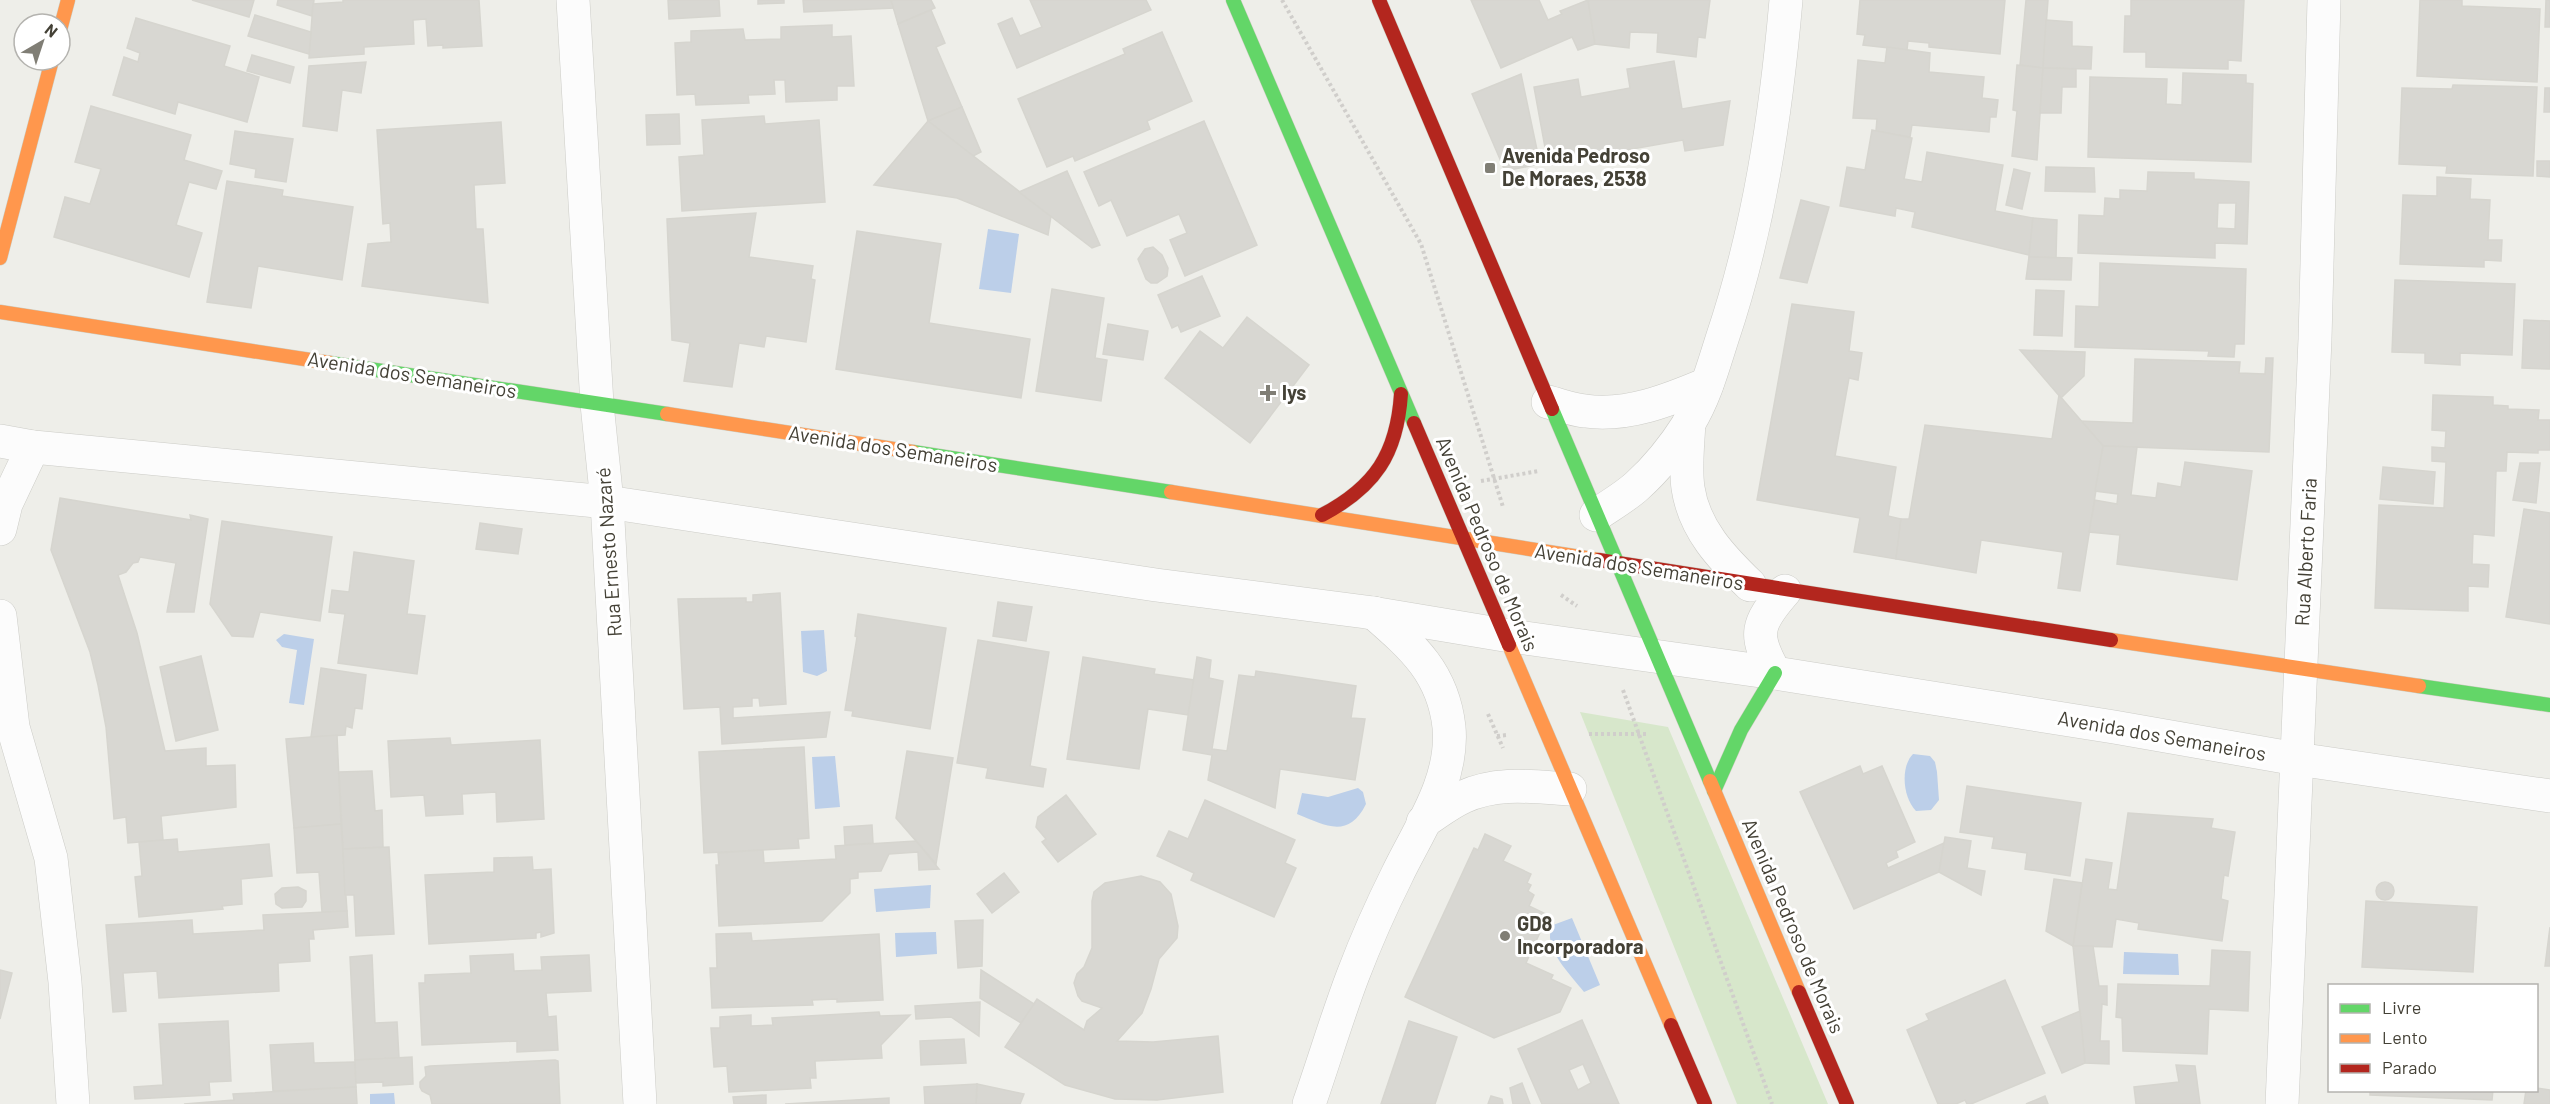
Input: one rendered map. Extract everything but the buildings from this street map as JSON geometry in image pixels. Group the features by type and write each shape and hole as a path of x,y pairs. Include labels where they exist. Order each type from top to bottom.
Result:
{"main road":[{"name":"Avenida Pedroso de Morais","path":"1233,0 1705,1104"},
{"name":"Avenida Pedroso de Morais","path":"1379,0 1847,1104"},
{"path":"0,258 49,72"},
{"name":"Avenida dos Semaneiros","path":"0,312 1322,515 1785,591 2550,705"},
{"path":"1322,515 1344,505 1358,494 1385,460 1401,418 1401,394"},
{"path":"1714,791 1732,743 1748,713 1775,673"}],"street":[{"name":"Rua Ernesto Nazaré","path":"573,0 597,404 607,502 640,1104"},
{"path":"1596,515 1636,487 1650,472 1689,422 1707,384 1741,284 1762,190 1782,54 1786,0"},
{"name":"Rua Alberto Faria","path":"2282,1104 2316,339 2324,0"},
{"path":"1548,402 1585,411 1613,412 1663,402 1707,384"},
{"path":"1689,422 1688,489 1697,517 1709,541 1726,562 1750,585"},
{"name":"Avenida dos Semaneiros","path":"0,441 33,447 607,502 1156,585 1374,613 1504,635 1775,673 2114,727 2297,759 2550,796"},
{"path":"0,529 6,504 33,447"},
{"path":"1775,673 1761,650 1760,628 1770,608 1785,591"},
{"path":"1309,1104 1353,975 1396,876 1447,770 1449,729 1442,696 1429,667 1407,642 1374,613"},
{"path":"0,616 7,719 51,858 65,982 73,1104"},
{"path":"1423,822 1461,798 1484,789 1510,785 1570,789"}],"path":[{"path":"1546,734 1690,735"}],"green space":[{"path":"1580,712 1668,727 1828,1104 1737,1104"}],"water":[{"path":"988,229 1019,234 1011,293 979,289"},
{"path":"824,630 827,671 817,676 803,672 801,631"},
{"path":"284,634 314,639 304,705 289,703 297,650 282,647 276,640"},
{"path":"1913,754 1930,756 1935,762 1939,800 1931,810 1916,811 1908,798 1905,774"},
{"path":"835,756 840,807 815,809 812,757"},
{"path":"1358,788 1363,792 1366,804 1352,822 1344,826 1326,825 1297,814 1302,793 1328,797"},
{"path":"931,885 930,908 876,912 874,889"},
{"path":"1572,918 1600,985 1584,992 1559,960 1551,942 1550,933 1553,925"},
{"path":"936,932 937,954 896,957 895,933"},
{"path":"2124,952 2178,954 2179,975 2123,974"},
{"path":"394,1093 395,1104 370,1104 370,1094"}],"traffic: fast":[{"path":"1233,0 1414,423"},
{"path":"330,363 667,414"},
{"path":"1552,409 1710,781"},
{"path":"913,452 1171,492"},
{"path":"1714,791 1741,730 1775,673"},
{"path":"2419,686 2550,705"}],"traffic: slow":[{"path":"65,12 68,0"},
{"path":"0,258 49,72"},
{"path":"0,312 330,363"},
{"path":"667,414 913,452"},
{"path":"1171,492 1599,560"},
{"path":"2111,640 2419,686"},
{"path":"1509,645 1671,1025"},
{"path":"1710,781 1799,992"}],"traffic: jam":[{"path":"1379,0 1552,409"},
{"path":"1322,515 1356,493 1380,466 1394,434 1401,394"},
{"path":"1414,423 1509,645"},
{"path":"1599,560 2111,640"},
{"path":"1799,992 1847,1104"},
{"path":"1671,1025 1705,1104"}],"place":[{"name":"Avenida Pedroso De Moraes, 2538","path":"1490,168"},
{"name":"lys","path":"1268,393"},
{"name":"GD8 Incorporadora","path":"1505,936"}]}
